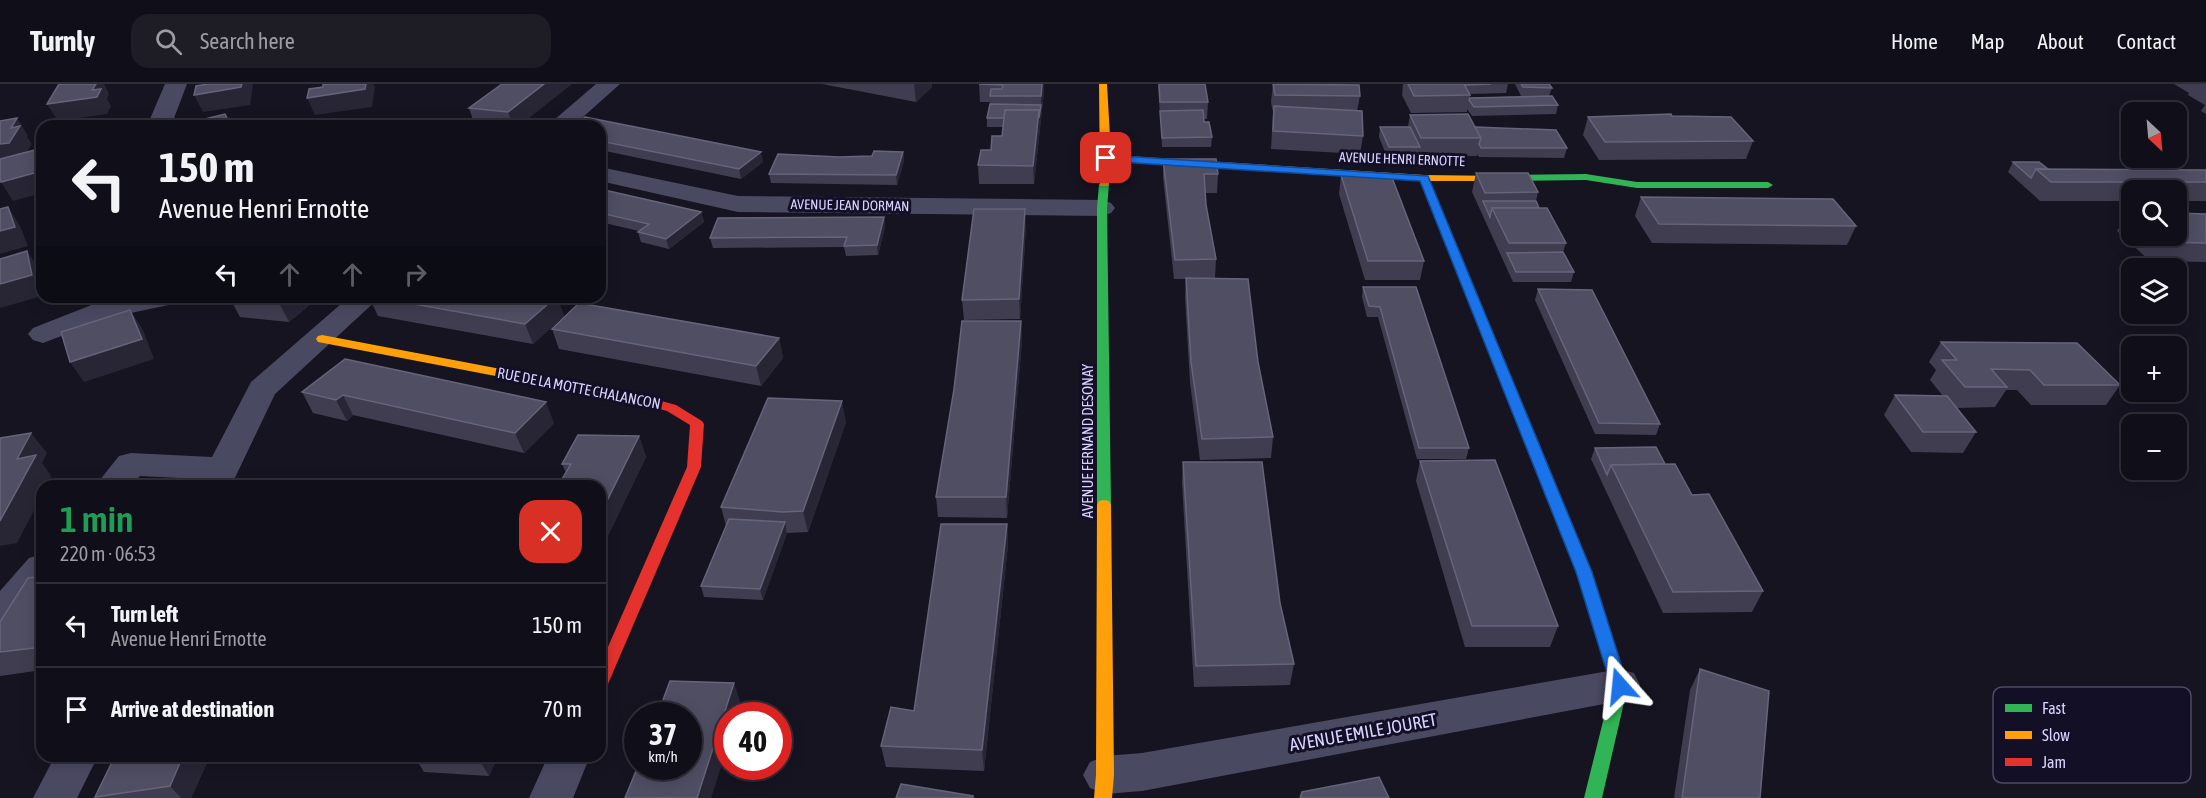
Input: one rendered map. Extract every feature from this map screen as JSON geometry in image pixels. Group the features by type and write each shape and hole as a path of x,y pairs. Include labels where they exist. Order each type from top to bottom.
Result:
{"street":[{"path":"161,120 176,84"},
{"path":"566,120 609,84"},
{"name":"AVENUE FERNAND DESONAY","path":"1103,84 1106,158 1102,208 1104,787"},
{"name":"AVENUE HENRI ERNOTTE","path":"1106,158 1424,178 1586,177 1637,185 1768,185"},
{"name":"AVENUE JEAN DORMAN","path":"606,175 738,204 1102,208"},
{"path":"1424,178 1584,572 1620,686 1593,798"},
{"path":"117,480 131,464 217,477 262,389 322,339 360,303"},
{"path":"43,334 104,304"},
{"name":"RUE DE LA MOTTE CHALANCON","path":"322,339 661,403 682,411 697,424 694,466 606,670"},
{"path":"0,616 36,575"},
{"name":"AVENUE EMILE JOURET","path":"1104,787 1142,772 1620,686"},
{"path":"55,798 74,762"},
{"path":"551,798 566,762"}],"building":[{"path":"59,84 96,84 92,90 101,89 97,97 47,104"},
{"path":"242,84 241,87 194,95 196,86"},
{"path":"323,84 366,84 365,89 307,98 309,89 323,87"},
{"path":"502,84 544,84 508,112 469,108"},
{"path":"979,84 1042,84 1041,96 990,96 991,89 1002,89 1003,85"},
{"path":"1159,84 1205,84 1208,102 1160,102"},
{"path":"1273,84 1359,85 1360,96 1275,95"},
{"path":"1408,84 1464,84 1470,95 1414,96"},
{"path":"1521,84 1549,84 1552,88 1523,87"},
{"path":"1552,96 1558,105 1474,107 1469,100 1470,98"},
{"path":"990,104 1041,105 1039,118 1039,110 1005,110 1004,118 987,118"},
{"path":"1274,106 1362,111 1363,136 1273,131"},
{"path":"1005,110 1039,110 1033,166 978,165 981,150 991,150 992,136 1002,136"},
{"path":"1203,110 1204,122 1209,122 1212,137 1162,138 1160,111"},
{"path":"225,114 228,120 200,120"},
{"path":"1468,114 1481,138 1421,138 1410,115"},
{"path":"1671,114 1672,116 1731,117 1753,141 1605,142 1588,117"},
{"path":"585,117 600,120 581,120"},
{"path":"17,118 11,128 20,126 9,143 0,144 0,121"},
{"path":"606,121 761,152 739,169 606,142"},
{"path":"1380,127 1410,127 1420,147 1389,147"},
{"path":"1475,127 1556,130 1567,148 1481,148 1479,144 1481,138"},
{"path":"35,150 36,173 1,182 0,159"},
{"path":"874,151 903,152 896,175 769,174 778,154 872,156"},
{"path":"1163,159 1216,159 1218,174 1204,174 1206,205 1216,259 1175,260"},
{"path":"2013,162 2039,162 2048,169 2036,169 2031,178"},
{"path":"2036,169 2206,170 2206,182 2121,180 2121,182 2051,182"},
{"path":"1476,173 1528,173 1538,192 1485,193"},
{"path":"1341,175 1391,175 1424,261 1368,261"},
{"path":"606,190 701,212 666,239 638,232 649,224 606,214"},
{"path":"1641,197 1833,199 1856,226 1659,224"},
{"path":"1483,201 1536,201 1539,208 1492,208 1490,217"},
{"path":"8,207 15,227 0,231 0,209"},
{"path":"1492,208 1547,208 1566,243 1509,243"},
{"path":"974,209 1025,209 1019,299 962,300"},
{"path":"2187,213 2206,214 2206,243 2187,243"},
{"path":"884,217 877,245 844,246 847,237 710,238 718,218"},
{"path":"27,251 32,275 0,284 0,259"},
{"path":"1563,252 1574,272 1516,272 1507,253"},
{"path":"1186,278 1248,279 1258,362 1273,437 1202,439 1191,362"},
{"path":"1363,287 1416,287 1469,448 1419,448 1380,307 1369,306"},
{"path":"1538,289 1592,290 1660,424 1599,423"},
{"path":"408,303 549,303 525,324"},
{"path":"579,303 779,338 756,366 552,329"},
{"path":"130,310 142,339 70,362 61,332"},
{"path":"962,321 1021,321 1006,497 936,497 954,389"},
{"path":"1941,342 2077,343 2120,385 2044,385 2030,370 1991,369 2007,387 1965,387 1942,360 1957,360"},
{"path":"345,359 546,402 515,433 343,395 336,400 302,392"},
{"path":"1895,395 1947,396 1976,432 1923,432"},
{"path":"768,398 842,401 803,511 782,512 721,507"},
{"path":"31,433 17,459 36,455 0,521 0,438"},
{"path":"578,435 639,436 606,503 606,480 562,480 571,464 562,464"},
{"path":"1656,447 1665,464 1611,465 1607,475 1595,448"},
{"path":"1495,460 1558,626 1472,626 1420,461"},
{"path":"1183,462 1262,462 1280,603 1294,664 1196,666"},
{"path":"1675,464 1692,495 1709,494 1763,591 1673,592 1611,465"},
{"path":"729,519 785,522 760,589 701,586"},
{"path":"941,524 1007,524 982,750 881,746 891,707 914,711"},
{"path":"36,577 36,648 0,652 0,622 28,578"},
{"path":"1700,669 1769,691 1760,798 1682,798"},
{"path":"670,681 734,683 728,702 714,702 714,745 697,798 625,798 632,780 702,780 702,702 662,702"},
{"path":"112,762 180,762 170,786 95,797"},
{"path":"1379,777 1389,798 1300,798 1302,792"},
{"path":"901,784 973,796 973,798 896,798"}],"traffic: fast":[{"path":"1499,178 1586,177 1637,185 1768,185"},
{"path":"1104,184 1102,208 1104,505"},
{"path":"1593,798 1620,685 1610,654"}],"traffic: slow":[{"path":"1103,84 1106,158 1104,184"},
{"path":"1106,158 1424,178 1499,178"},
{"path":"1424,178 1529,436"},
{"path":"322,339 643,400"},
{"path":"1103,798 1105,775 1104,505"}],"traffic: jam":[{"path":"606,670 694,467 697,424 672,408 643,400"},
{"path":"1529,436 1584,572 1610,654"}],"route":[{"path":"1106,158 1424,178 1584,572 1620,686"}]}
